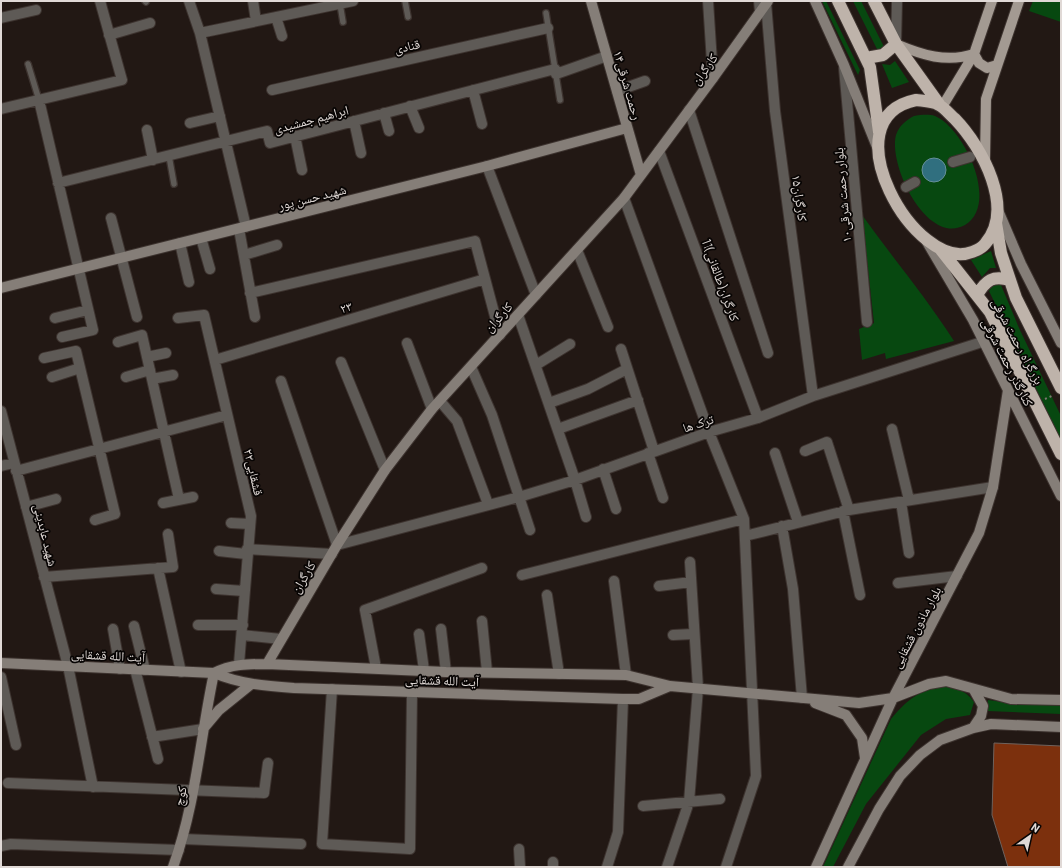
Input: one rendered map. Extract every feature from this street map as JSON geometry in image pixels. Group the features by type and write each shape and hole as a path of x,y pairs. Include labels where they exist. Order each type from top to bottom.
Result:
{"highway":[{"path":"838,1 870,67 879,133"},
{"path":"874,1 896,44 940,106 967,132 985,161 992,179 996,206 996,219 993,232 982,248 969,253 955,255 940,249 927,242 909,222 891,193 883,175 877,147 879,133 885,117 893,108 904,102 916,100 940,106"},
{"path":"866,58 883,55 896,44"},
{"name":"بزرگراه رحمت شرقی","path":"996,219 1001,254 1016,298 1061,388"},
{"name":"بزرگراه رحمت شرقی","path":"940,249 990,312 1061,454"},
{"path":"977,295 988,280 995,277 1010,280"}],"main road":[{"path":"940,106 974,54 992,1"},
{"path":"985,161 986,100 1019,1"},
{"path":"896,44 914,52 950,59 974,54"},
{"path":"974,54 980,63 987,68 997,65"}],"street":[{"path":"1,110 122,80 100,1"},
{"path":"189,1 200,33 226,142 243,228 244,255 255,317"},
{"path":"253,1 256,21"},
{"name":"۱۴رحمت شرقی","path":"591,1 641,175"},
{"path":"708,1 713,78"},
{"path":"815,1 844,65 877,147"},
{"path":"896,44 897,1"},
{"path":"200,33 348,2"},
{"name":"کارگران","path":"267,664 334,550 385,470 432,409 624,198 713,78 760,12 764,2"},
{"name":"۱۵کارگران","path":"764,2 776,111 813,396"},
{"path":"1,18 36,10"},
{"path":"276,17 282,36"},
{"path":"109,35 150,24"},
{"name":"قنادی","path":"272,90 548,28"},
{"name":"ابراهیم جمشیدی","path":"58,183 267,131 270,143 473,90 555,71 607,56"},
{"name":"۱۰بلوار رحمت شرقی","path":"844,65 867,322"},
{"path":"616,90 645,81"},
{"path":"473,90 482,124"},
{"path":"39,100 94,330 62,337"},
{"path":"410,106 419,128"},
{"path":"689,110 768,353"},
{"path":"384,113 389,131"},
{"path":"190,124 220,116"},
{"path":"354,121 361,153"},
{"name":"شهید حسن پور","path":"1,288 487,166 627,128"},
{"path":"147,130 153,160"},
{"path":"295,136 302,170"},
{"name":"11کارگران(طالقانی)","path":"659,151 758,418"},
{"path":"953,162 970,157"},
{"path":"487,166 536,295"},
{"path":"624,198 709,432 744,519 756,776 726,867"},
{"path":"996,206 1021,264 1061,343"},
{"path":"111,218 137,317"},
{"path":"201,238 210,269"},
{"path":"250,293 475,241 500,335"},
{"name":"کنارگذر رحمت شرقی","path":"927,242 973,320 982,342 1008,390 1061,496"},
{"path":"180,243 189,282"},
{"path":"244,255 277,245"},
{"path":"577,250 608,327"},
{"name":"۲۳","path":"214,360 485,279"},
{"path":"55,318 88,310"},
{"name":"۲۲قشقایی","path":"178,318 204,315 251,516 239,664"},
{"path":"518,315 558,429 586,517"},
{"path":"118,342 142,335 179,500"},
{"name":"ترک ها","path":"219,551 247,552 334,550 488,504 519,497 575,480 709,432 758,418 813,396 982,342"},
{"path":"407,343 432,409"},
{"path":"536,365 570,344"},
{"path":"621,349 638,400 664,498"},
{"path":"44,358 76,351 116,514 95,520"},
{"path":"147,358 166,353"},
{"path":"342,362 385,470"},
{"path":"471,367 492,415 530,530"},
{"path":"52,377 80,368"},
{"path":"549,403 588,388 627,369"},
{"path":"126,377 173,375"},
{"path":"281,381 334,550"},
{"name":"بلوار ماذون قشقایی","path":"816,867 893,698 958,576 979,533 993,487 1008,390"},
{"path":"558,429 638,400"},
{"path":"440,401 458,421 488,504"},
{"name":"شهید عابدینی","path":"1,411 68,666 93,786"},
{"path":"1,466 15,467 100,449 227,416"},
{"path":"892,429 905,501 909,553"},
{"path":"805,451 827,442 846,511 860,595"},
{"path":"776,453 798,522"},
{"path":"603,469 616,509"},
{"path":"745,536 846,511 993,487"},
{"path":"163,503 193,497"},
{"path":"26,507 56,498"},
{"path":"522,575 744,519"},
{"path":"231,523 250,524"},
{"path":"782,526 793,589 802,698"},
{"path":"44,577 173,567 168,534"},
{"path":"667,867 689,802 698,688 693,634 690,562"},
{"path":"158,568 181,672"},
{"path":"376,668 365,610 482,568"},
{"path":"898,583 958,576"},
{"path":"614,581 626,675"},
{"path":"659,586 691,582"},
{"path":"216,589 244,590"},
{"path":"547,596 559,674"},
{"path":"482,622 487,672"},
{"path":"198,625 242,630 281,639"},
{"path":"134,626 152,737 158,759"},
{"path":"113,629 120,669"},
{"path":"441,629 446,672"},
{"path":"419,634 424,670"},
{"path":"673,635 693,634"},
{"name":"آیت الله قشقایی","path":"1,663 214,673 229,680 250,684 412,692 623,699 639,698 670,686"},
{"name":"آیت الله قشقایی","path":"214,673 224,668 239,664 267,664 446,672 626,675 670,686 802,698"},
{"name":"کوچ","path":"173,867 183,839 195,791 203,728 214,673"},
{"path":"1,677 16,745"},
{"path":"802,698 859,703 893,698 929,684 946,681 1011,700 1061,700"},
{"path":"152,737 203,728 219,710 250,684"},
{"path":"332,689 322,844 410,849 412,692"},
{"path":"973,728 981,716 983,706 974,690"},
{"path":"802,698 846,715 862,738 865,758"},
{"path":"607,867 618,832 623,699"},
{"path":"848,867 879,809 900,776 920,755 940,740 973,728 990,724 1061,727"},
{"path":"8,783 264,793 268,763"},
{"path":"643,806 720,799"},
{"path":"183,839 300,844"},
{"path":"1,846 11,844 179,850"},
{"path":"518,849 520,867"}],"lane":[{"path":"405,1 408,17"},
{"path":"343,22 348,2"},
{"path":"546,13 560,100"},
{"path":"28,64 39,100"},
{"path":"169,156 174,184"}],"green space":[{"path":"822,1 826,1 860,70 858,75"},
{"path":"853,1 861,1 884,47 878,51"},
{"path":"1033,1 1061,1 1061,22 1029,11"},
{"path":"895,61 909,82 892,88 882,64 890,65"},
{"path":"914,116 935,116 946,123 957,135 974,167 979,184 979,201 975,215 965,225 951,228 937,224 924,214 913,199 904,182 898,165 895,148 896,135 903,124"},
{"path":"862,215 954,341 886,359 885,353 862,360 859,329 874,323"},
{"path":"991,251 996,268 990,268 982,277 971,260"},
{"path":"994,284 1001,285 1019,328 1061,416 1061,440 989,291"},
{"path":"937,686 958,689 967,694 974,702 970,715 946,719 921,735 866,804 833,867 823,867 891,719 901,707 911,699"},
{"path":"988,700 1026,705 1061,705 1061,714 987,711"}],"water":[{"path":"934,158 939,159 945,165 945,175 939,181 934,182 929,181 923,175 922,170 923,165 929,159"}],"building":[{"path":"994,743 1061,746 1061,867 1008,867 992,815"}]}
